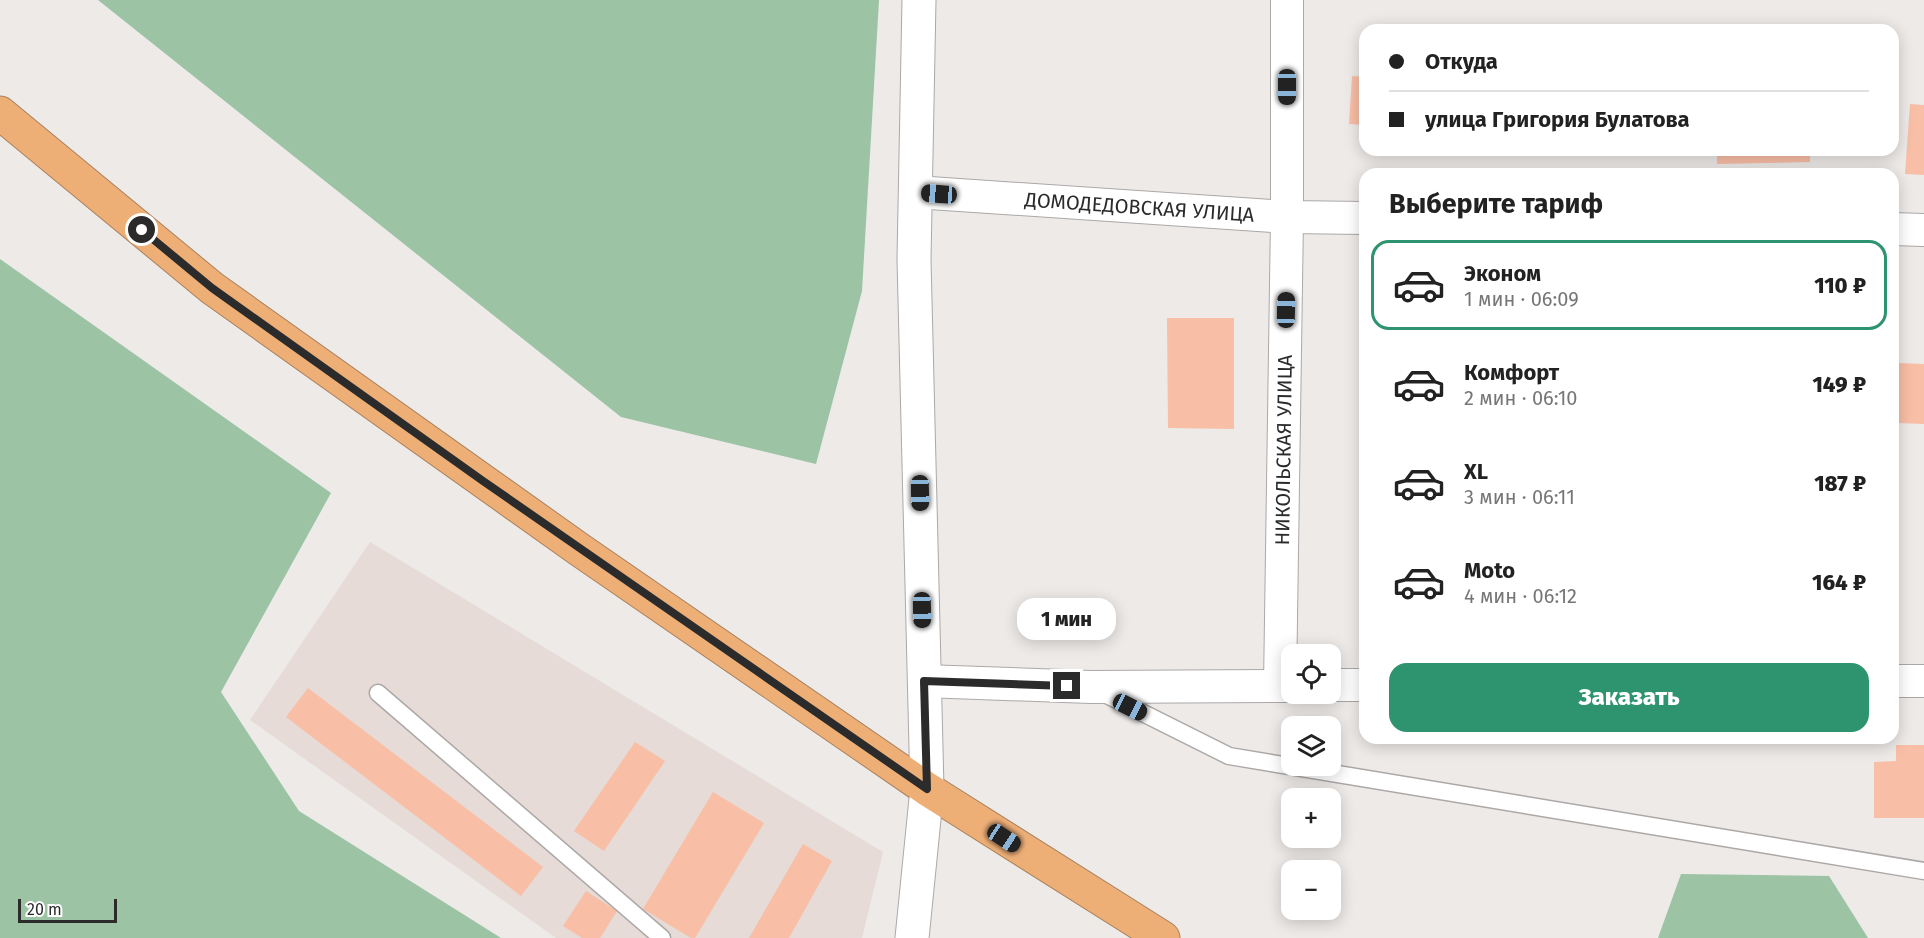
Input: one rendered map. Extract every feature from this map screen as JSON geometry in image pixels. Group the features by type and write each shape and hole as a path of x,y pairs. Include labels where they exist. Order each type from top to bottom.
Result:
{"highway":[{"path":"0,113 212,288 580,550 927,789 1163,938"}],"street":[{"path":"912,938 927,789 914,259 919,0"},
{"name":"НИКОЛЬСКАЯ УЛИЦА","path":"1286,644 1287,0"},
{"name":"ДОМОДЕДОВСКАЯ УЛИЦА","path":"915,192 1287,217 1359,218"},
{"path":"1899,229 1924,230"},
{"path":"924,681 1090,687 1281,686"},
{"path":"1899,681 1924,681"},
{"path":"1341,685 1359,685"}],"lane":[{"path":"1090,687 1229,756 1924,871"},
{"path":"378,693 662,938"}],"shaded area":[{"path":"370,542 883,852 862,938 556,938 250,720"}],"green space":[{"path":"98,0 879,0 862,291 816,464 621,417"},
{"path":"0,259 331,493 221,692 299,811 501,938 0,938"},
{"path":"1681,874 1829,876 1868,938 1658,938"}],"building":[{"path":"1352,76 1359,77 1359,125 1349,124"},
{"path":"1910,104 1924,105 1924,175 1905,174"},
{"path":"1717,156 1810,156 1810,162 1717,164"},
{"path":"1167,318 1234,318 1234,429 1168,428"},
{"path":"1899,363 1924,364 1924,424 1899,423"},
{"path":"308,688 543,867 521,896 286,717"},
{"path":"635,742 665,761 604,851 574,831"},
{"path":"1896,745 1924,745 1924,818 1874,818 1874,762 1896,761"},
{"path":"713,792 764,823 695,938 691,938 643,909"},
{"path":"803,844 832,861 789,938 749,938"},
{"path":"586,891 617,911 600,938 582,938 563,926"}],"route":[{"path":"142,230 212,288 483,481 927,789 924,681 1067,686"}]}
